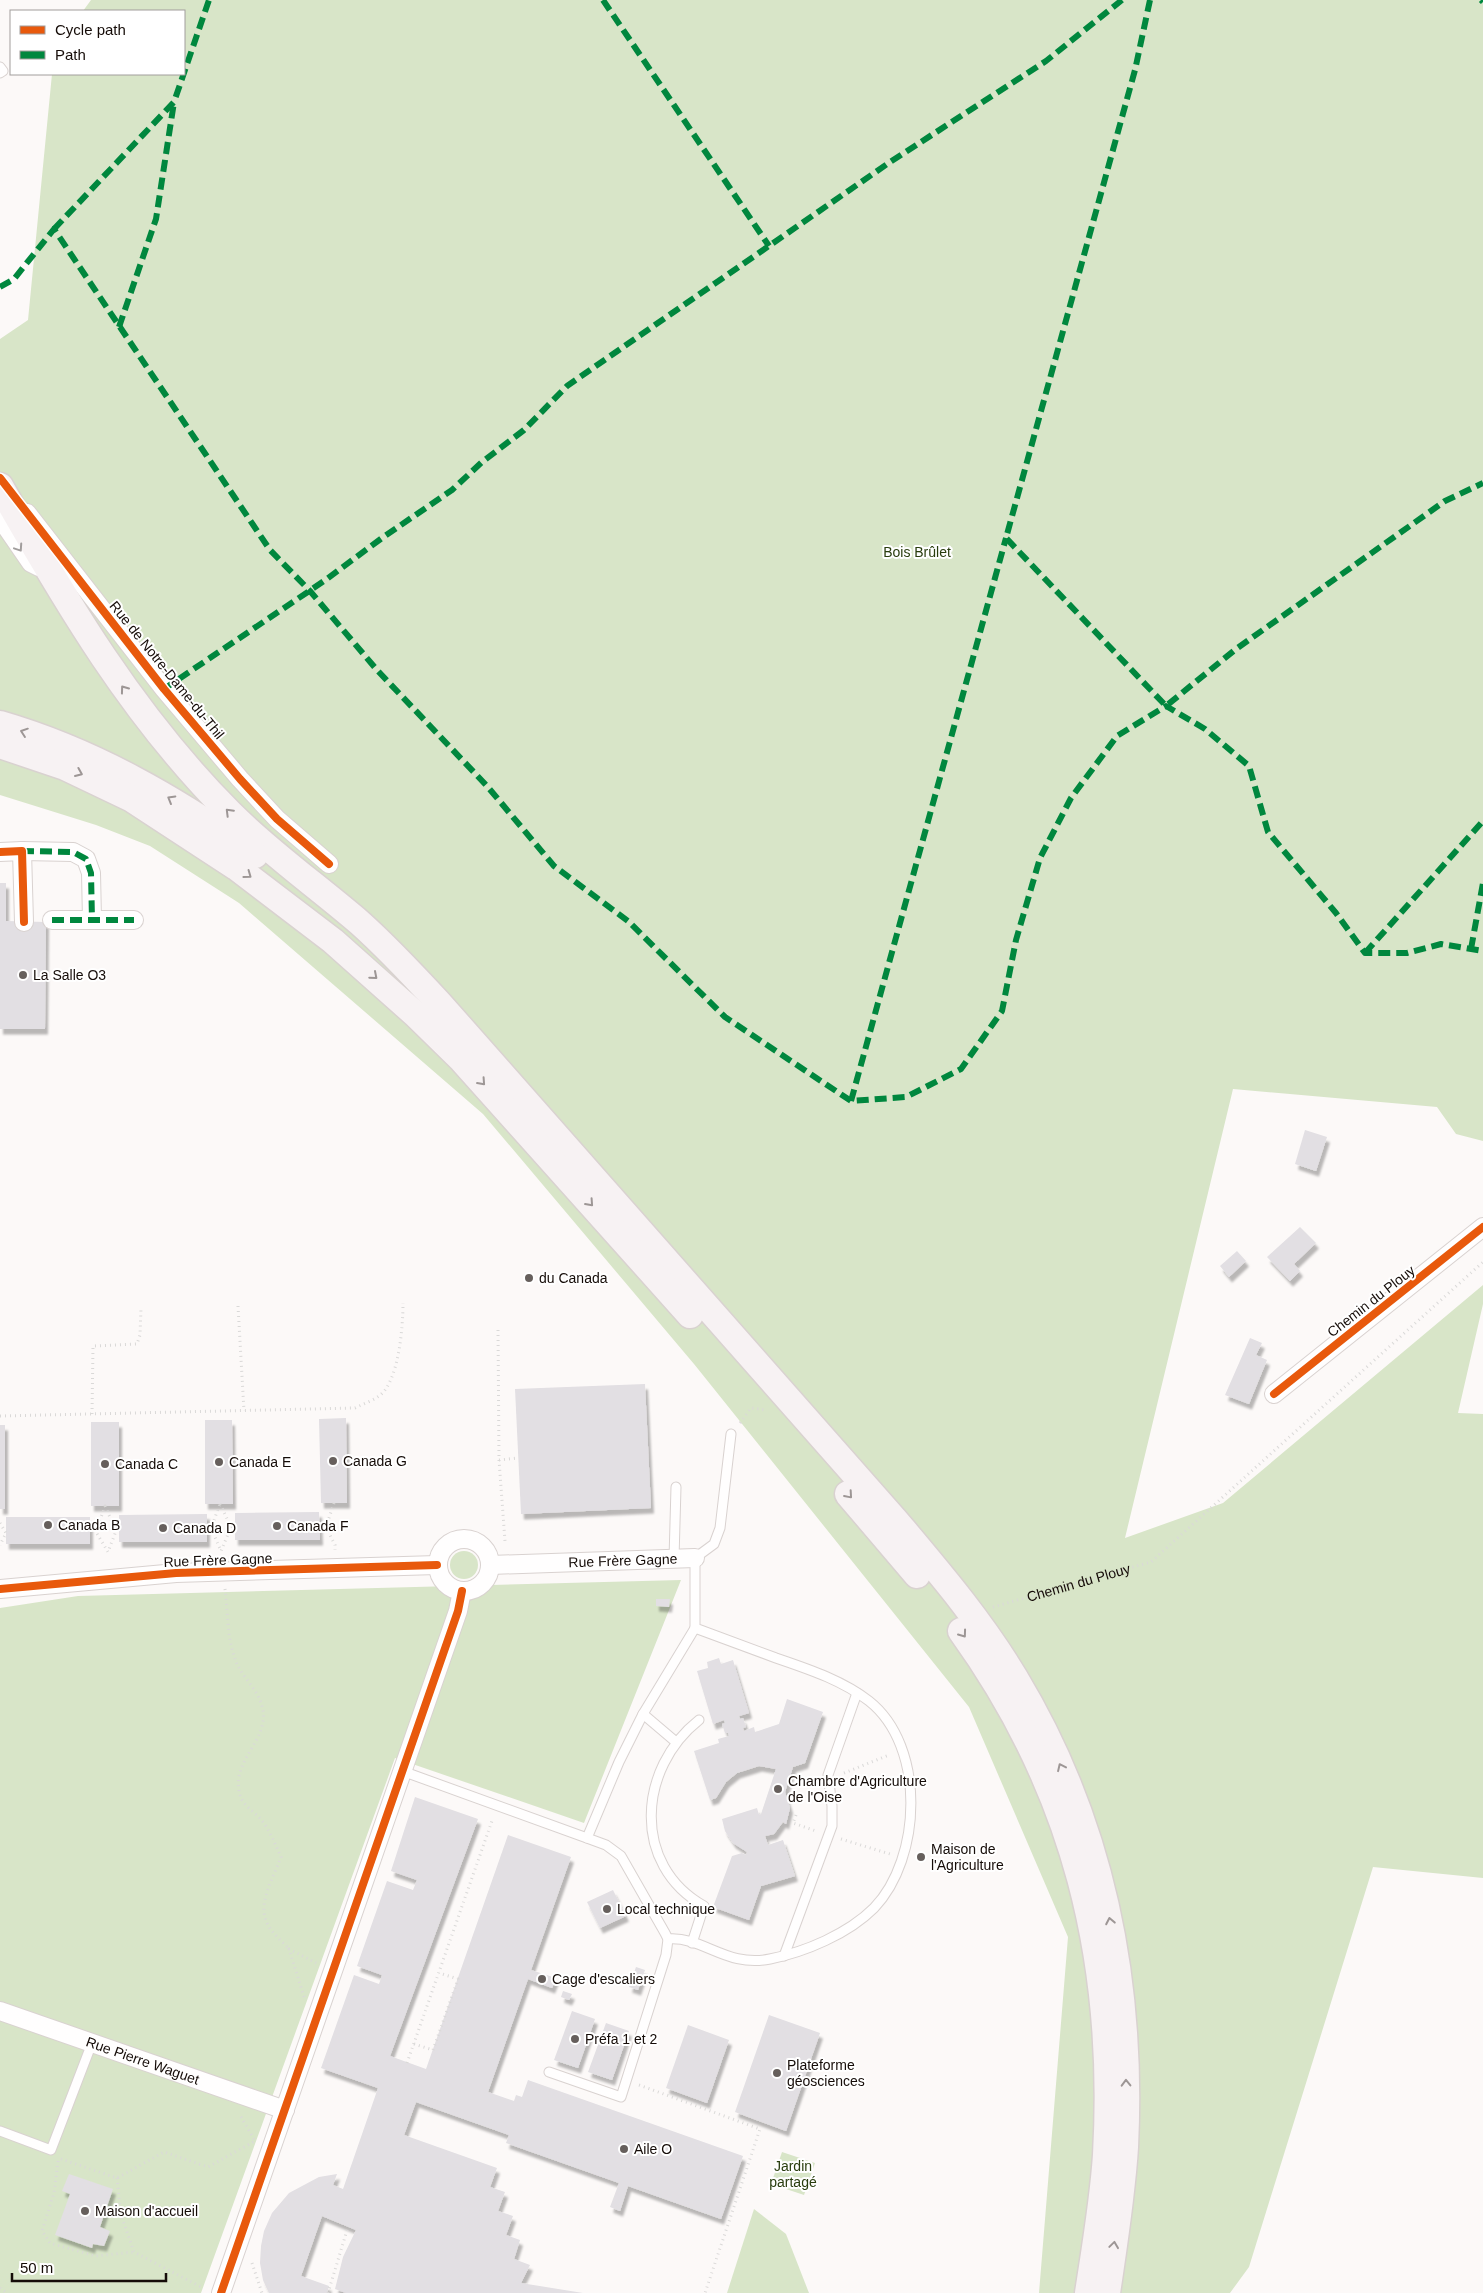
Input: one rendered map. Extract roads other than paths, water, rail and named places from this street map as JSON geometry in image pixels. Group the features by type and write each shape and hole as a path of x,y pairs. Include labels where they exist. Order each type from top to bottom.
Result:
{"main road":[{"name":"Rue de Notre-Dame-du-Thil","path":"0,486 57,567"},
{"path":"57,567 114,674 148,721 194,775 256,838 379,941 417,979 907,1534 965,1606 1002,1657 1048,1738 1067,1780 1090,1841 1110,1923 1120,1989 1126,2068 1125,2149 1107,2293"},
{"path":"0,724 97,760 158,792 206,821 271,867 324,908 428,999 468,1037"},
{"path":"0,745 90,778 160,816 262,885 376,978 467,1065 911,1567 974,1649 1011,1708 1033,1748 1062,1815 1078,1866 1089,1914 1102,1996 1106,2054 1106,2156 1102,2200 1088,2293"}],"street":[{"name":"Rue de Notre-Dame-du-Thil","path":"0,478 57,567 240,779 277,818 329,864"},
{"name":"Rue de Notre-Dame-du-Thil","path":"0,518 30,563 39,567 57,567"},
{"path":"22,851 24,922"},
{"path":"0,852 73,852 86,859 91,873 92,920"},
{"path":"52,920 134,920"},
{"name":"Chemin du Plouy","path":"1274,1394 1483,1227"},
{"path":"465,1539 475,1541 483,1546 490,1564 489,1574 481,1585 472,1590 462,1591 453,1589 444,1582 438,1565 439,1555 444,1547 455,1540 465,1539"},
{"name":"Rue Frère Gagne","path":"490,1564 696,1558"},
{"name":"Rue Frère Gagne","path":"0,1589 166,1574 438,1565"},
{"path":"213,2291 285,2110 458,1611 462,1591"},
{"name":"Rue Pierre Waguet","path":"0,2011 285,2110"}],"lane":[{"path":"0,67 3,71 0,73"},
{"path":"587,1838 619,1762 643,1714 694,1628 696,1558 714,1544 720,1528 732,1434"},
{"path":"674,1559 676,1487"},
{"path":"668,1939 692,1943 737,1960 759,1961 784,1956 817,1943 853,1925 865,1916 883,1897 902,1858 909,1829 911,1798 907,1769 894,1733 883,1716 869,1701 857,1693 809,1670 694,1628"},
{"path":"784,1956 832,1826 832,1806 827,1780 857,1693"},
{"path":"643,1714 676,1742"},
{"path":"692,1943 704,1906 684,1893 668,1873 656,1849 651,1824 651,1809 657,1777 676,1742 700,1720"},
{"path":"402,1771 606,1845 621,1856 668,1939 666,1955 621,2097 549,2072"},
{"path":"0,2131 51,2150 92,2043"}],"place":[{"name":"La Salle O3","path":"23,975"},
{"name":"du Canada","path":"529,1278"},
{"name":"Canada G","path":"333,1461"},
{"name":"Canada E","path":"219,1462"},
{"name":"Canada C","path":"105,1464"},
{"name":"Canada B","path":"48,1525"},
{"name":"Canada F","path":"277,1526"},
{"name":"Canada D","path":"163,1528"},
{"name":"Chambre d'Agriculture de l'Oise","path":"778,1789"},
{"name":"Maison de l'Agriculture","path":"921,1857"},
{"name":"Local technique","path":"607,1909"},
{"name":"Cage d'escaliers","path":"542,1979"},
{"name":"Préfa 1 et 2","path":"575,2039"},
{"name":"Plateforme géosciences","path":"777,2073"},
{"name":"Aile O","path":"624,2149"},
{"name":"Maison d'accueil","path":"85,2211"}],"park label":[{"name":"Bois Brûlet","path":"917,552"},
{"name":"Jardin partagé","path":"793,2174"}]}
